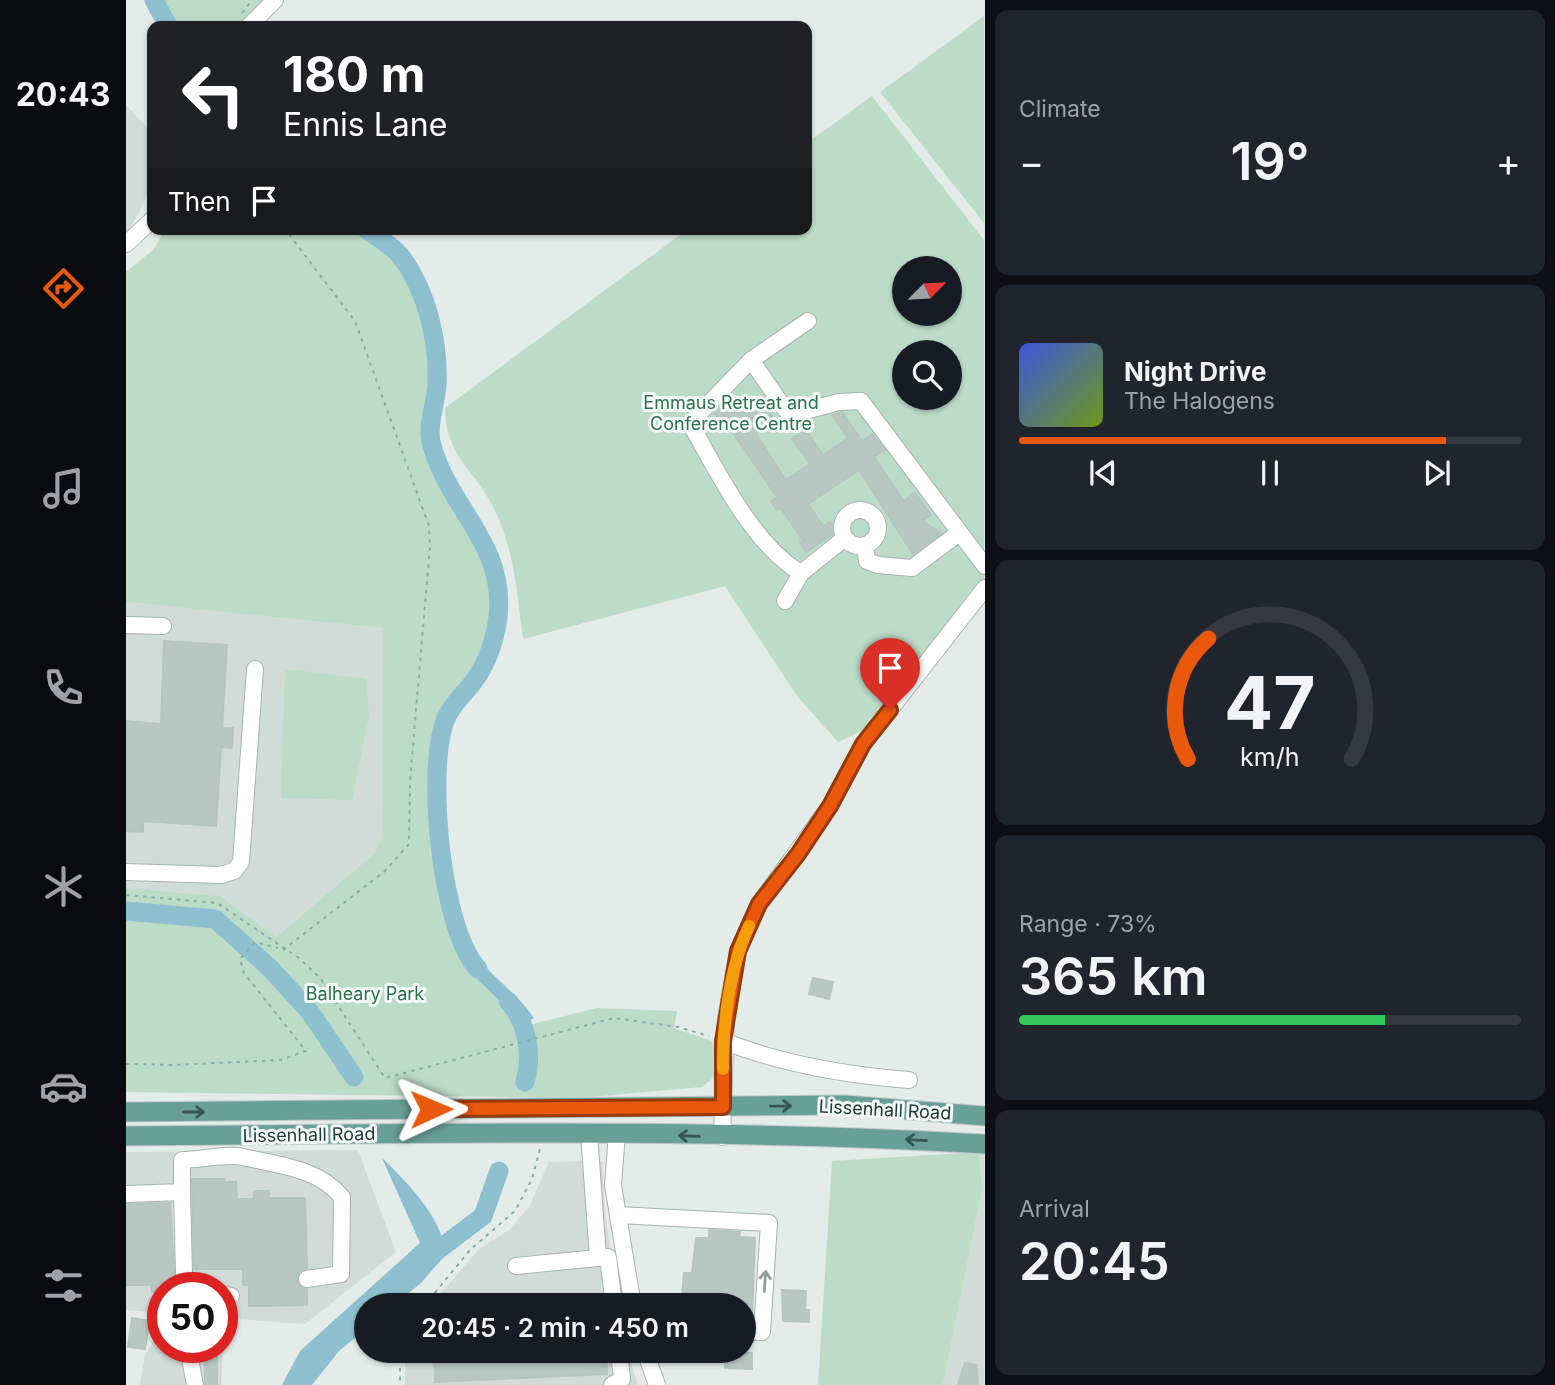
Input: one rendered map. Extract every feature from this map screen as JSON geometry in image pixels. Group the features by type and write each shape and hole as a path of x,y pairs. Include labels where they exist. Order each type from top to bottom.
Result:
{"main road":[{"name":"Lissenhall Road","path":"126,1112 845,1105 985,1116"},
{"path":"617,1106 617,1133"},
{"name":"Lissenhall Road","path":"126,1136 617,1133 722,1137 843,1136 985,1144"}],"street":[{"path":"254,21 275,0"},
{"path":"126,244 147,225"},
{"path":"801,573 783,563 760,536 690,423 751,360 808,321"},
{"path":"751,360 788,412 794,414 839,402 860,401 985,566"},
{"path":"855,511 866,511 874,518 877,529 874,539 864,545 853,545 845,538 842,527 845,517 855,511"},
{"path":"864,545 867,561 878,565 912,568 959,533"},
{"path":"785,601 801,573 845,538"},
{"path":"722,1137 723,1041 738,951 759,904 830,806 863,744 985,588"},
{"path":"126,625 163,626"},
{"path":"126,872 221,875 234,871 242,862 256,669"},
{"path":"723,1041 791,1062 867,1077 909,1080"},
{"path":"589,1133 598,1258"},
{"path":"617,1133 613,1185 632,1293"},
{"path":"184,1272 182,1160 242,1157 312,1172 342,1197 341,1275 307,1279"},
{"path":"126,1194 182,1192"},
{"path":"618,1215 769,1223 762,1332 756,1332"},
{"path":"516,1266 608,1257 612,1293"},
{"path":"191,1363 195,1385"},
{"path":"612,1385 622,1379 620,1363"},
{"path":"649,1363 657,1385"}],"path":[{"path":"283,950 385,871 409,844 410,780 430,547 429,526 355,321 290,235"},
{"path":"126,895 217,903 283,950 299,958 320,978 385,1078 614,1018 678,1027 723,1041"},
{"path":"126,1064 173,1065 281,1059 306,1051 254,989 244,973 240,959 255,942 283,950"},
{"path":"435,1293 470,1250 515,1211 531,1179 540,1149"},
{"path":"400,1363 400,1385"}],"shaded area":[{"path":"126,105 147,127 147,196 126,238"},
{"path":"126,602 384,628 382,836 375,853 276,937 221,896 126,888"},
{"path":"358,1150 396,1252 305,1324 238,1319 238,1272 147,1272 147,1312 126,1310 126,1152"},
{"path":"979,1152 984,1152 984,1385 943,1385 982,1190"},
{"path":"602,1161 605,1214 618,1293 441,1293 479,1249 509,1230 529,1207 549,1162"},
{"path":"147,1352 147,1363 222,1363 221,1385 140,1385"},
{"path":"405,1363 631,1363 638,1385 405,1385"}],"green space":[{"path":"160,0 263,0 244,21 174,21"},
{"path":"984,16 984,223 880,92"},
{"name":"Emmaus Retreat and Conference Centre","path":"872,96 984,240 984,579 870,727 838,742 797,696 725,586 523,639 505,535 491,503 454,448 446,424 445,408 680,235 812,235 812,139"},
{"name":"Balheary Park","path":"162,235 365,235 398,263 417,301 430,345 432,388 426,419 427,440 436,471 489,558 491,629 469,674 450,698 440,720 433,760 436,849 452,938 471,973 525,1026 597,1008 677,1011 674,1028 712,1041 717,1058 714,1077 702,1087 580,1098 126,1092 126,888 221,896 276,937 375,853 382,836 383,628 126,602 126,272 153,250"},
{"path":"285,669 366,679 369,716 352,800 281,798"},
{"path":"979,1152 982,1190 943,1385 818,1385 832,1161"}],"water":[{"path":"470,946 483,964 519,999 534,1018 523,1024 471,973 458,950"},
{"path":"382,1158 422,1201 437,1226 447,1253 409,1293 364,1293 420,1243"},
{"path":"354,1302 354,1339 339,1351 312,1385 282,1385 300,1351"}],"building":[{"path":"730,397 741,414 761,400 775,420 755,433 786,480 810,464 792,439 806,430 823,455 848,438 832,415 842,412 862,441 872,434 885,450 874,457 904,501 915,493 931,515 922,521 941,533 913,554 859,470 808,504 823,526 830,522 836,532 806,552 800,542 803,540 780,507 777,510 771,502 777,497 731,430 727,432 714,413"},
{"path":"164,641 227,645 222,728 233,728 232,748 221,747 216,826 143,821 143,832 126,831 126,721 161,724"},
{"path":"813,978 833,982 829,999 809,994"},
{"path":"192,1179 225,1179 225,1182 236,1182 237,1199 254,1199 254,1191 269,1191 269,1198 305,1198 307,1268 300,1271 297,1280 299,1286 307,1289 307,1305 249,1306 249,1285 243,1285 243,1269 194,1269"},
{"path":"170,1203 174,1272 147,1272 147,1285 126,1285 126,1204"},
{"path":"709,1230 740,1232 739,1237 755,1238 753,1293 682,1293 684,1273 692,1273 696,1238 709,1238"},
{"path":"782,1290 806,1291 805,1310 809,1310 809,1322 783,1321"},
{"path":"132,1318 147,1320 145,1349 128,1347"},
{"path":"205,1363 217,1363 217,1385 205,1385"},
{"path":"434,1363 607,1363 607,1374 435,1382"},
{"path":"725,1363 752,1363 752,1369 725,1368"},
{"path":"965,1363 977,1365 978,1385 958,1385"}],"waterway":[{"path":"154,0 165,21"},
{"path":"375,235 400,255 424,300 433,334 437,369 430,428 431,442 439,466 485,546 498,591 495,635 476,678 446,718 439,748 437,778 446,887 465,949 478,969"},
{"path":"126,911 215,919 270,968 310,1012 354,1077"},
{"path":"508,1001 515,1009 527,1039 525,1082"},
{"path":"425,1260 483,1216 499,1171"}],"slow traffic":[{"path":"723,1069 723,1041 738,951 749,926"}],"route":[{"path":"431,1109 723,1107 723,1041 738,951 759,904 798,854 830,806 863,744 890,710"}]}
